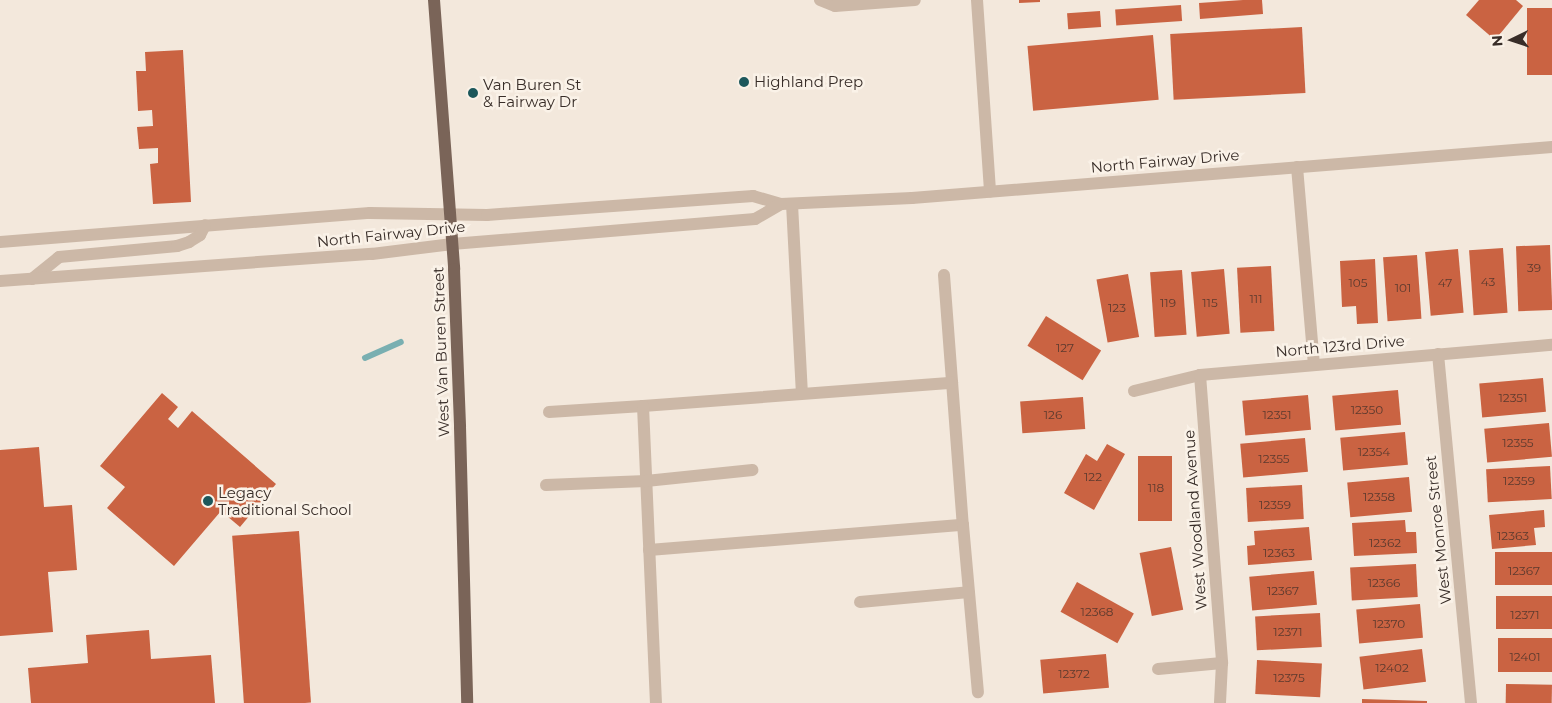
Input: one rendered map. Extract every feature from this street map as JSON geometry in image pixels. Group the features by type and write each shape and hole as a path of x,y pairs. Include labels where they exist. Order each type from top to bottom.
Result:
{"main road":[{"name":"West Van Buren Street","path":"434,0 452,244 460,427 467,703"}],"street":[{"path":"820,0 835,6 915,0"},
{"path":"977,0 990,192"},
{"name":"North Fairway Drive","path":"0,242 370,213 487,215 754,196 787,204 990,192 1552,147"},
{"path":"1297,167 1314,364"},
{"name":"North Fairway Drive","path":"0,281 372,254 452,244 755,219 787,204"},
{"path":"787,204 802,393"},
{"path":"32,279 59,256 177,246 189,242 200,235 205,225"},
{"path":"944,275 978,692"},
{"name":"North 123rd Drive","path":"1134,391 1200,375 1552,345"},
{"name":"West Monroe Street","path":"1438,354 1471,703"},
{"name":"West Woodland Avenue","path":"1200,375 1222,663 1220,703"},
{"path":"549,412 952,383"},
{"path":"643,406 656,703"},
{"path":"546,485 646,480 752,470"},
{"path":"649,550 963,524"},
{"path":"860,602 969,592"},
{"path":"1158,669 1222,663"}],"building":[{"path":"1019,0 1040,0 1040,2 1019,3"},
{"path":"1262,0 1263,14 1200,19 1199,3"},
{"path":"1479,0 1516,0 1523,6 1495,40 1466,15"},
{"path":"1181,5 1182,21 1116,26 1115,10"},
{"path":"1527,8 1552,8 1552,75 1527,75"},
{"path":"1100,11 1101,27 1068,29 1067,13"},
{"path":"1302,27 1305,93 1174,100 1170,34"},
{"path":"1153,35 1159,100 1033,111 1027,46"},
{"path":"183,50 191,202 153,204 150,164 158,163 158,148 139,149 137,127 153,126 152,110 138,111 136,71 146,71 145,52"},
{"path":"1550,245 1552,310 1518,311 1516,246"},
{"path":"1503,248 1508,313 1474,315 1469,250"},
{"path":"1458,249 1464,313 1431,316 1425,252"},
{"path":"1417,255 1421,319 1388,321 1383,257"},
{"path":"1375,259 1378,323 1357,324 1356,306 1342,307 1340,261"},
{"path":"1271,266 1274,331 1240,333 1237,268"},
{"path":"1224,269 1230,334 1197,337 1191,272"},
{"path":"1182,270 1187,335 1155,337 1150,272"},
{"path":"1128,274 1139,337 1108,343 1096,280"},
{"path":"1046,316 1101,350 1083,380 1027,346"},
{"path":"1543,378 1546,412 1482,417 1479,384"},
{"path":"1398,390 1401,425 1335,431 1332,396"},
{"path":"162,393 178,407 168,419 178,428 192,411 276,484 240,527 221,511 174,566 107,508 125,487 100,466"},
{"path":"1308,395 1311,430 1245,436 1242,401"},
{"path":"1083,397 1085,429 1022,433 1020,401"},
{"path":"1549,423 1552,457 1487,463 1484,429"},
{"path":"1405,432 1408,465 1343,471 1340,438"},
{"path":"1305,438 1308,472 1243,478 1240,444"},
{"path":"1107,444 1125,454 1094,510 1064,493 1086,454 1097,461"},
{"path":"39,447 44,507 72,505 77,570 48,572 53,632 0,636 0,450"},
{"path":"1138,456 1172,456 1172,521 1138,521"},
{"path":"1550,466 1552,499 1488,502 1486,469"},
{"path":"1409,477 1412,512 1350,517 1347,482"},
{"path":"1302,485 1304,519 1248,522 1246,488"},
{"path":"1544,510 1545,527 1534,528 1536,545 1492,549 1489,515"},
{"path":"1405,520 1406,532 1416,532 1417,553 1354,556 1352,523"},
{"path":"1309,527 1312,560 1248,565 1247,546 1255,545 1254,531"},
{"path":"299,531 311,703 244,703 232,536"},
{"path":"1171,547 1183,610 1152,616 1140,553"},
{"path":"1495,552 1552,552 1552,585 1495,585"},
{"path":"1416,564 1418,597 1352,600 1350,567"},
{"path":"1314,571 1317,605 1252,611 1249,577"},
{"path":"1077,582 1134,614 1117,643 1061,612"},
{"path":"1496,596 1552,596 1552,629 1496,629"},
{"path":"1420,604 1423,638 1359,643 1356,610"},
{"path":"1320,613 1322,647 1257,650 1255,616"},
{"path":"149,630 151,659 211,655 215,703 31,703 28,668 88,663 86,635"},
{"path":"1498,638 1552,638 1552,672 1498,672"},
{"path":"1422,649 1426,682 1363,689 1359,657"},
{"path":"1106,654 1109,688 1043,694 1040,660"},
{"path":"1257,660 1322,663 1320,697 1255,694"},
{"path":"1506,684 1552,685 1552,703 1506,703"},
{"path":"1362,699 1427,701 1427,703 1362,703"}],"waterway":[{"path":"365,358 401,342"}],"place":[{"name":"Highland Prep","path":"744,82"},
{"name":"Van Buren St & Fairway Dr","path":"473,93"},
{"name":"Legacy Traditional School","path":"208,501"}]}
